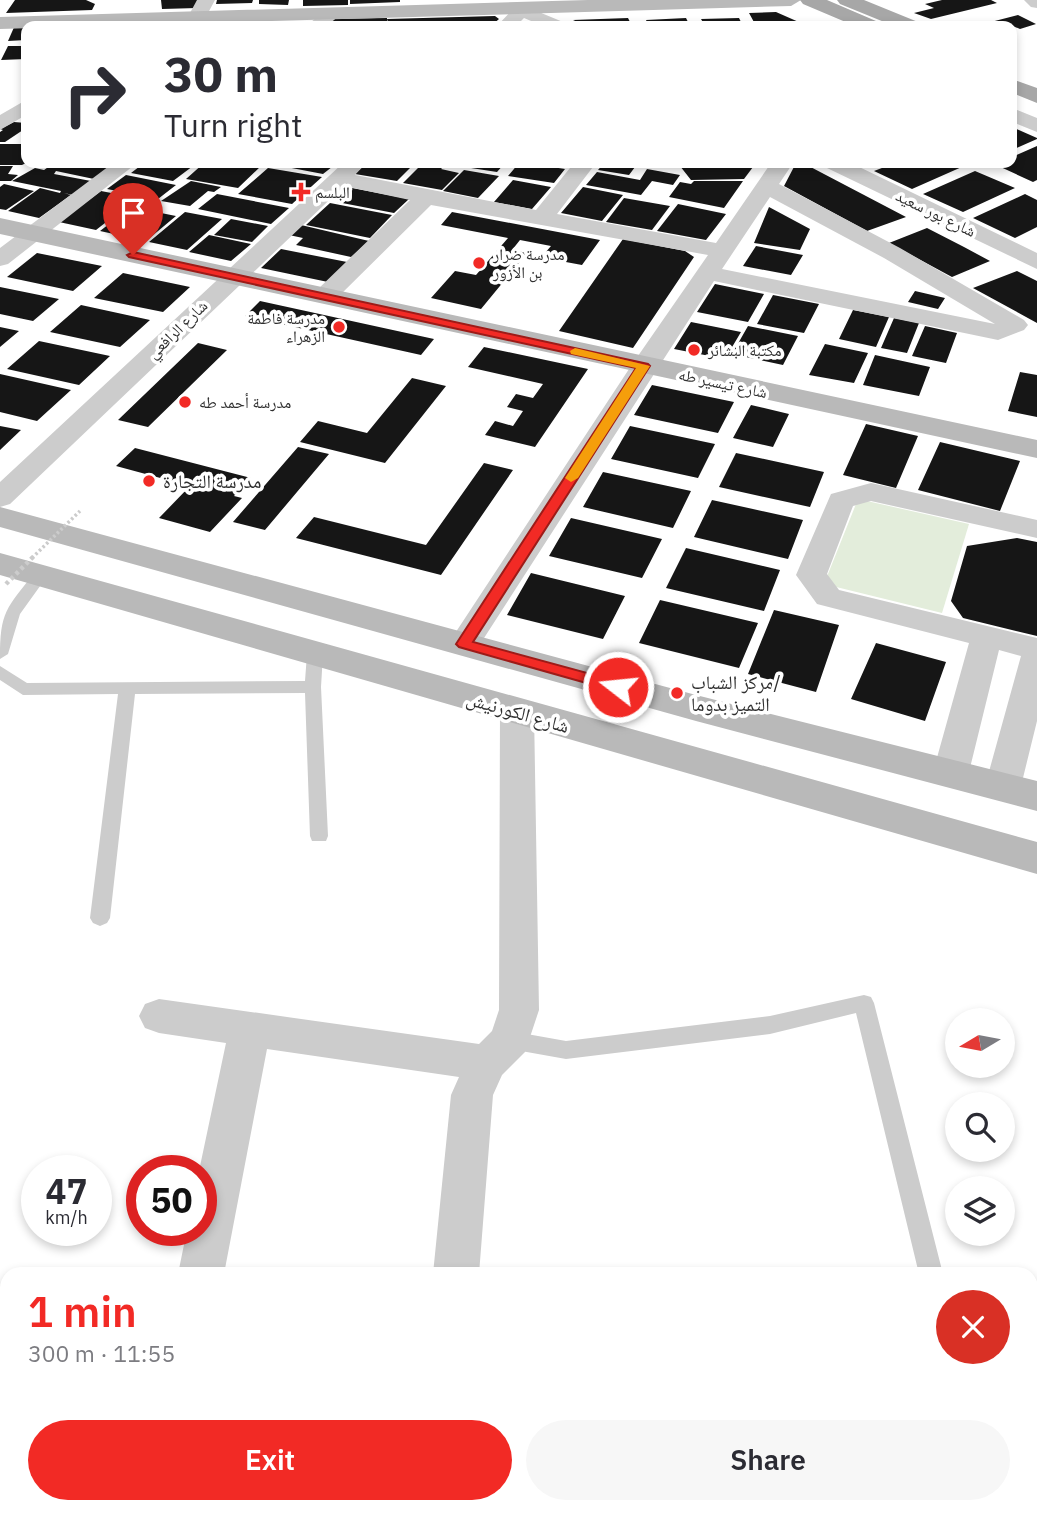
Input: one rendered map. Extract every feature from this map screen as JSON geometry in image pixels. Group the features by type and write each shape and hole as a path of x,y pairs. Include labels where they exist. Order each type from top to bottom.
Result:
{"main road":[{"path":"810,0 860,21"},
{"path":"847,0 899,21"},
{"path":"1017,69 1037,77"},
{"path":"1017,87 1037,96"}],"street":[{"path":"154,21 198,15 323,20 425,5 522,10 791,0"},
{"path":"511,21 522,10"},
{"path":"522,10 546,21"},
{"path":"0,23 21,23"},
{"path":"1017,116 1037,125"},
{"path":"0,259 120,168"},
{"path":"541,219 581,168"},
{"path":"464,644 644,366 779,168"},
{"name":"شارع بور سعيد","path":"845,168 1037,262"},
{"path":"347,170 426,197 723,251"},
{"name":"شارع الرافعي","path":"0,498 347,170"},
{"path":"708,274 879,278 766,186"},
{"path":"325,296 426,197"},
{"name":"شارع تيسير طه","path":"0,226 1037,449"},
{"path":"1037,529 871,492 841,500 811,575 828,597 1037,649"},
{"path":"0,517 696,708 1037,796"},
{"name":"شارع الكورنيش","path":"15,574 314,671 517,711 1037,858"},
{"path":"951,772 987,636"},
{"path":"1003,786 1037,656"},
{"path":"457,1267 472,1095 519,1010 517,711"},
{"path":"159,1016 250,1029 498,1051"},
{"path":"202,1267 250,1029"}],"lane":[{"path":"0,654 12,613 15,574"},
{"path":"0,672 5,679 23,690 127,691 314,671 319,836"},
{"path":"100,918 127,691"},
{"path":"498,1051 566,1050 770,1025 864,1003 929,1267"}],"path":[{"path":"15,574 80,511"}],"green space":[{"path":"858,499 969,524 942,613 824,584"}],"building":[{"path":"15,0 86,0 95,4 92,10 6,13"},
{"path":"161,0 201,0 197,8 162,9"},
{"path":"217,0 253,0 252,3 216,4"},
{"path":"259,0 289,0 288,5 259,4"},
{"path":"303,0 348,0 348,5 303,6"},
{"path":"350,0 400,0 400,2 350,4"},
{"path":"942,0 991,0 997,3 931,19 914,13 934,8 925,4"},
{"path":"776,12 796,21 753,21 749,13"},
{"path":"1018,15 1036,24 1020,29 1017,28 1017,21 995,21"},
{"path":"495,16 499,19 388,21"},
{"path":"387,18 387,21 330,21"},
{"path":"628,18 630,21 575,21 573,20"},
{"path":"686,18 688,21 646,21"},
{"path":"739,18 740,21 702,21 701,19"},
{"path":"15,25 21,25 21,40 8,41"},
{"path":"8,46 21,46 21,59 1,60"},
{"path":"14,122 21,123 21,131 5,142 0,142 0,132 3,130 0,129"},
{"path":"1017,129 1037,138 1017,148"},
{"path":"0,144 21,144 21,165 0,165"},
{"path":"1037,146 1037,180 1033,182 1003,168 1017,168 1017,155"},
{"path":"0,166 13,166 8,174 18,175 11,181 0,181"},
{"path":"35,168 108,168 94,179 56,171 54,174 91,181 73,195 64,193 71,195 39,218 8,211 40,188 60,193 61,191 12,181"},
{"path":"138,168 190,168 173,181 131,173"},
{"path":"198,168 259,168 238,188 186,179"},
{"path":"268,168 322,177 292,204 238,194"},
{"path":"292,168 331,168 323,174"},
{"path":"362,168 410,168 397,181 355,174"},
{"path":"418,168 442,168 459,173 442,190 403,183"},
{"path":"471,168 501,168 497,172"},
{"path":"515,168 565,169 554,183 508,176"},
{"path":"600,168 634,168 629,175 598,170"},
{"path":"682,168 752,168 744,179 691,180"},
{"path":"793,168 813,168 906,217 867,231 784,186"},
{"path":"882,168 959,168 912,189 874,171"},
{"path":"647,169 680,175 673,185 652,181 641,195 586,185 597,172 640,180"},
{"path":"464,170 499,176 478,198 443,191"},
{"path":"975,171 1015,188 963,212 923,194"},
{"path":"126,175 176,185 158,199 107,189"},
{"path":"513,180 551,187 532,209 494,202"},
{"path":"191,181 221,187 214,192 208,191 190,206 161,201"},
{"path":"694,181 743,181 724,208 669,197 680,182 691,184"},
{"path":"4,184 34,191 6,210 0,209 0,187"},
{"path":"583,187 623,195 602,221 561,213"},
{"path":"352,188 409,199 394,213 337,202"},
{"path":"101,191 137,198 96,230 59,222"},
{"path":"217,194 289,208 271,224 198,209"},
{"path":"1025,194 1037,200 1037,227 1015,238 973,218"},
{"path":"624,198 670,206 652,230 606,222"},
{"path":"330,203 392,215 370,238 306,225"},
{"path":"678,204 726,214 706,240 657,231"},
{"path":"131,207 176,216 146,241 100,231"},
{"path":"769,207 810,229 800,250 754,243"},
{"path":"185,212 222,219 187,250 149,242"},
{"name":"مدرسة ضرار بن الأزور","path":"452,212 600,240 582,265 555,260 558,256 545,253 551,246 520,240 512,250 527,253 481,309 431,298 455,271 476,275 508,238 441,225"},
{"path":"231,219 268,226 252,242 214,235"},
{"path":"301,225 369,241 351,257 296,245 303,238 289,235"},
{"path":"927,228 990,261 952,277 889,243"},
{"path":"209,235 251,244 231,261 189,252"},
{"path":"623,239 685,251 694,257 633,348 559,331"},
{"path":"756,246 803,255 791,275 743,266"},
{"path":"281,249 347,262 328,282 261,268"},
{"path":"37,253 102,266 73,291 7,277"},
{"path":"1017,271 1037,281 1037,323 973,288"},
{"path":"123,273 190,287 163,312 94,298"},
{"path":"715,284 764,294 748,322 697,312"},
{"path":"0,287 59,299 33,321 0,314"},
{"path":"915,291 945,298 938,309 908,302"},
{"path":"773,295 819,304 804,333 757,324"},
{"name":"مدرسة فاطمة الزهراء","path":"260,301 434,339 421,355 245,316"},
{"path":"81,305 150,320 120,347 50,332"},
{"path":"853,310 889,317 876,347 839,339"},
{"path":"894,318 919,323 907,353 881,348"},
{"path":"691,322 741,332 725,359 674,349"},
{"path":"748,326 798,336 783,365 732,354"},
{"path":"925,326 957,333 946,363 912,356"},
{"path":"0,327 19,331 0,347"},
{"path":"39,341 110,356 79,385 7,369"},
{"path":"198,343 227,350 148,427 118,420"},
{"path":"825,344 868,353 854,383 809,375"},
{"path":"484,347 588,369 535,447 485,435 495,421 513,426 523,411 507,407 516,394 533,398 543,384 468,367"},
{"path":"875,355 930,367 919,396 863,385"},
{"path":"1020,372 1037,375 1037,417 1008,411"},
{"path":"0,374 71,390 37,421 0,412"},
{"path":"412,378 446,386 385,463 300,442 318,421 367,433"},
{"path":"652,385 734,402 718,433 634,415"},
{"path":"751,405 789,414 773,447 733,438"},
{"path":"866,424 918,436 896,488 843,475"},
{"path":"0,426 21,430 0,450"},
{"path":"630,426 715,444 698,478 611,459"},
{"path":"940,442 1020,461 1000,511 918,490"},
{"path":"298,447 329,454 265,530 233,522"},
{"path":"135,448 251,478 234,496 242,498 210,532 159,518 190,486 116,466"},
{"path":"736,453 824,472 810,507 719,487"},
{"path":"484,463 513,470 441,575 296,538 314,517 426,545"},
{"path":"603,472 691,491 673,528 583,507"},
{"path":"712,500 803,520 788,559 694,537"},
{"path":"571,518 662,539 642,578 549,556"},
{"path":"1017,538 1037,542 1037,636 963,618 951,601 967,546"},
{"path":"686,548 780,570 764,611 666,588"},
{"path":"531,573 625,596 603,639 507,615"},
{"path":"660,600 758,623 739,668 639,643"},
{"path":"774,610 839,625 816,692 748,674"},
{"path":"876,643 946,662 925,721 851,699"}],"slow traffic":[{"path":"571,478 644,366 575,351"}],"place":[{"name":"البلسم","path":"301,192"},
{"name":"مدرسة ضرار بن الأزور","path":"479,263"},
{"name":"مدرسة فاطمة الزهراء","path":"339,327"},
{"name":"مكتبة البشائر","path":"694,350"},
{"name":"مدرسة أحمد طه","path":"185,402"},
{"name":"مدرسة التجارة","path":"149,481"},
{"name":"مركز الشباب/ التميز بدوما","path":"677,693"}],"route":[{"path":"133,255 644,366 464,644 618,687"}]}
